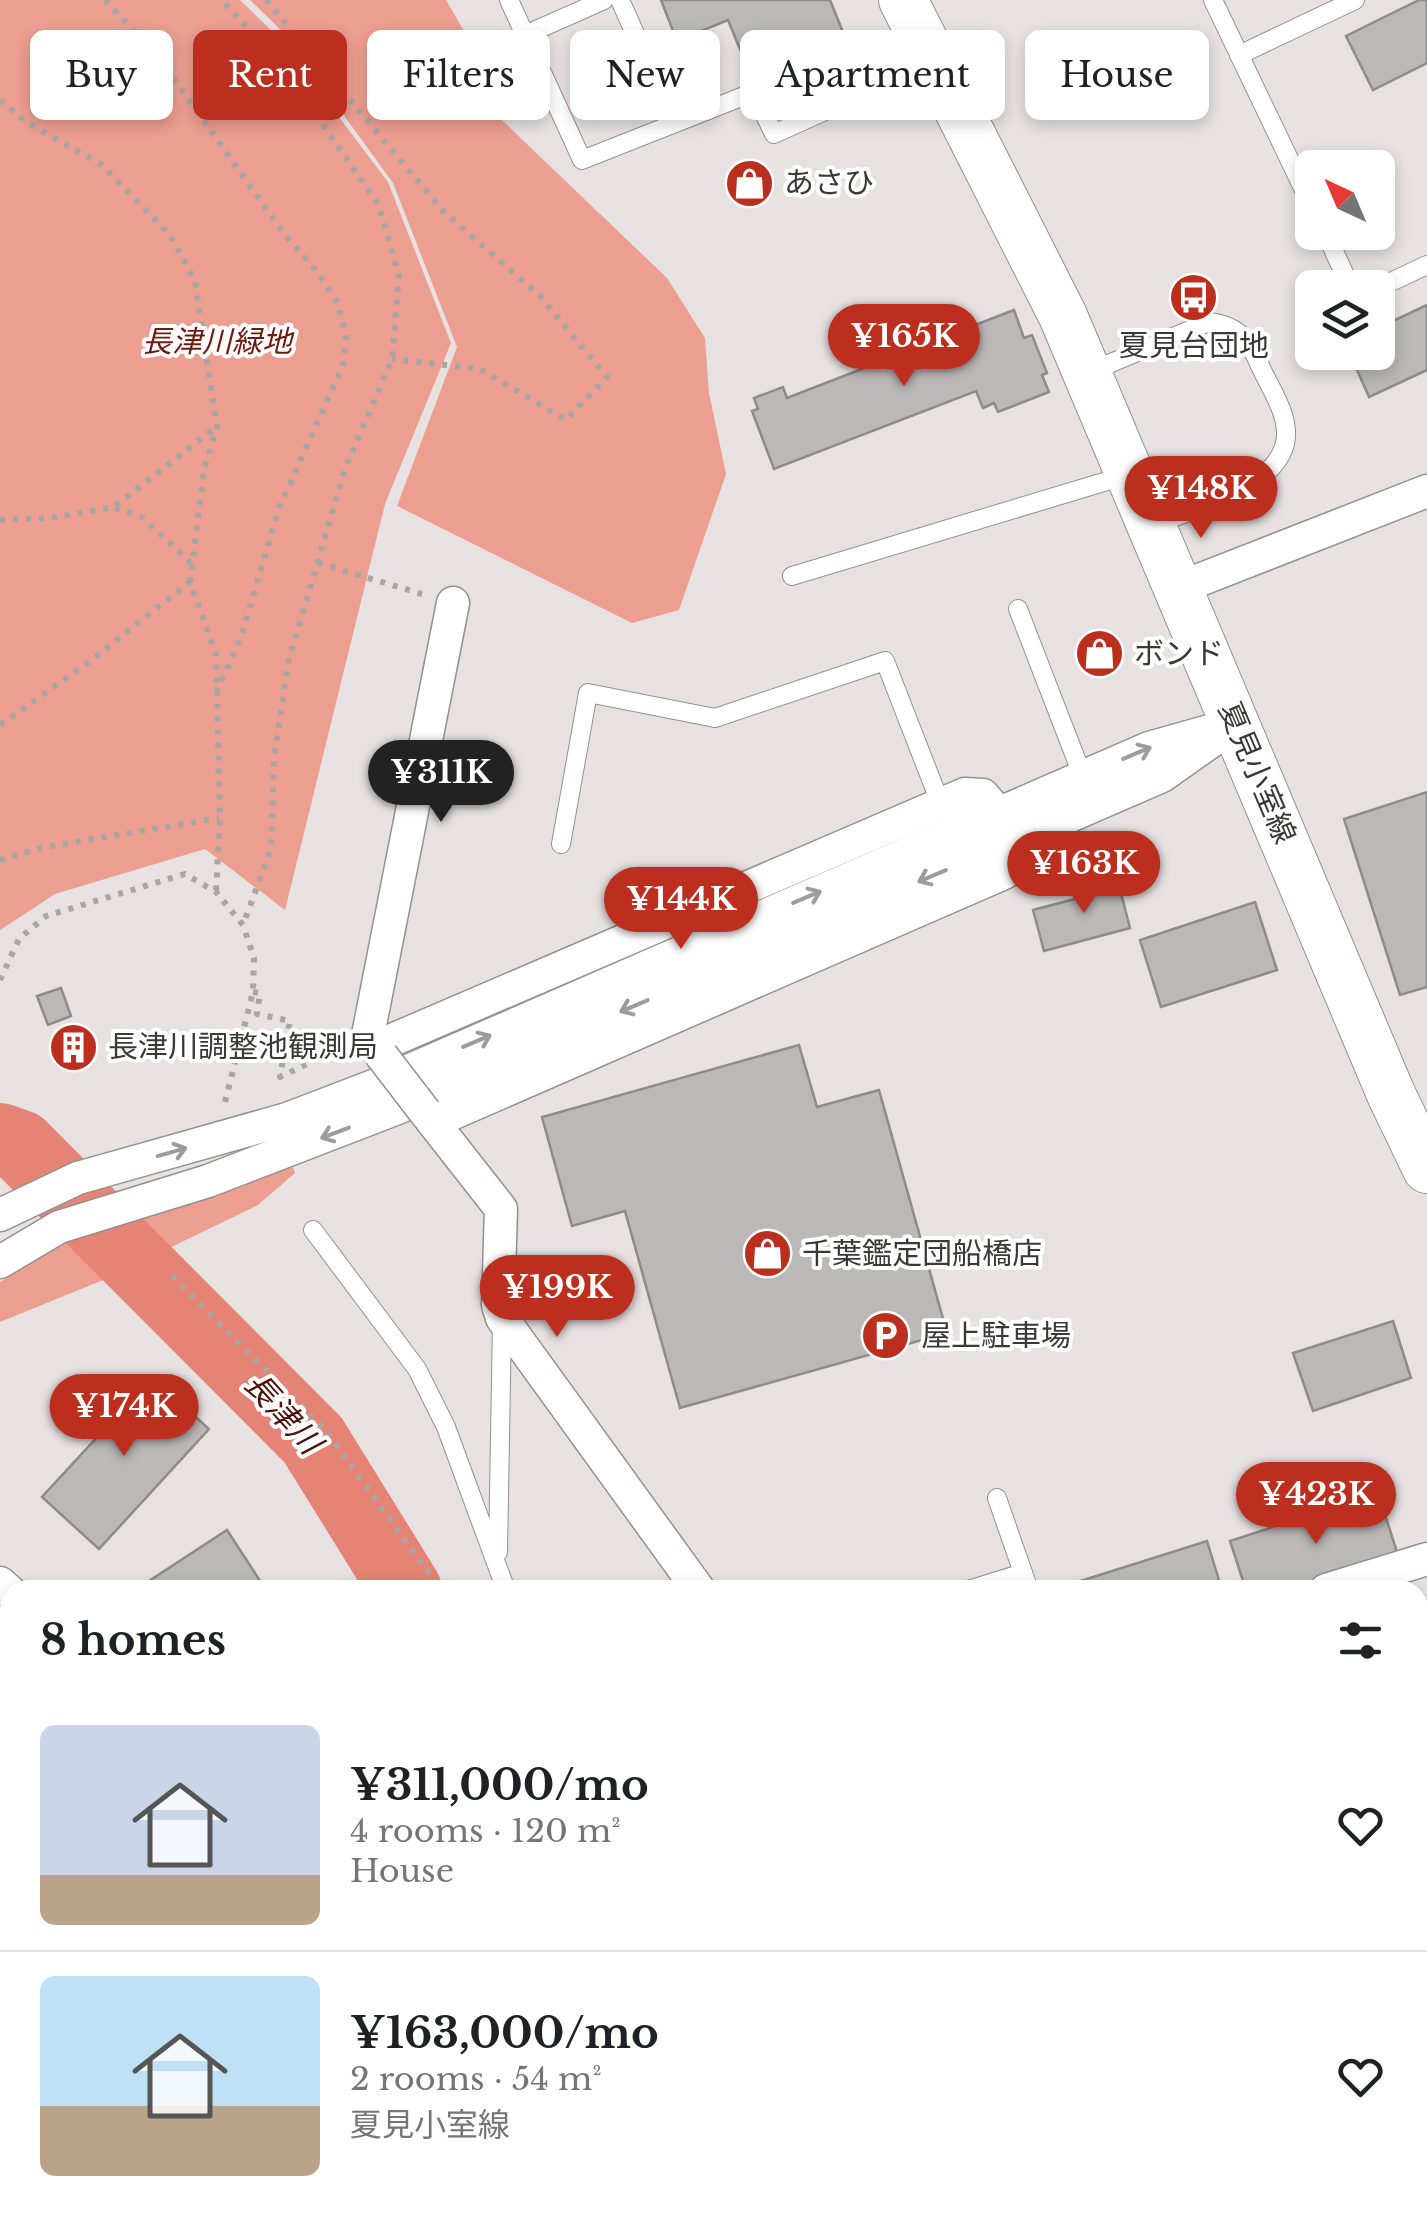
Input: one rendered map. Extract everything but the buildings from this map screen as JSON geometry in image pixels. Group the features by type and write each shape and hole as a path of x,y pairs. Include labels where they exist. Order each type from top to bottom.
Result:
{"main road":[{"name":"夏見小室線","path":"903,0 918,30"},
{"name":"夏見小室線","path":"964,120 1019,224 1087,373 1385,1079 1427,1168"}],"street":[{"path":"1179,588 1427,491"},
{"path":"453,604 376,1046 501,1209 502,1318 693,1580"},
{"path":"0,1262 60,1227 208,1181 395,1110 1005,828 1083,777 1148,748 1236,723"},
{"path":"0,1215 30,1197 78,1178 234,1134 376,1085 1005,828 1162,776 1236,723"},
{"path":"376,1046 966,794 983,795 1018,852 1004,873 429,1117"},
{"path":"1359,1580 1427,1559"}],"lane":[{"path":"510,0 523,30"},
{"path":"536,30 604,0"},
{"path":"620,0 633,30"},
{"path":"1212,0 1295,172"},
{"path":"1239,55 1354,0"},
{"path":"550,90 582,160 740,98"},
{"path":"767,120 774,134 805,120"},
{"path":"1395,280 1427,265"},
{"path":"1087,373 1209,322 1226,324 1252,346 1284,417 1287,437 1279,454 1248,489 1152,525"},
{"path":"792,576 1130,474"},
{"path":"1018,608 1083,777"},
{"path":"561,844 588,693 715,718 885,660 941,805"},
{"path":"314,1230 417,1369 446,1427 503,1580"},
{"path":"498,1562 502,1318"},
{"path":"997,1498 1025,1580"}],"path":[{"path":"105,0 157,55 284,234 314,268 336,302 346,336 343,365 278,508 242,636 217,691"},
{"path":"220,0 279,61 379,206 398,276 392,359 344,469 288,663 274,758 271,848 243,925"},
{"path":"266,0 444,212 540,296 607,377 566,420 480,369 392,359"},
{"path":"0,100 26,122 102,165 170,236 195,281 216,427 204,470 190,582 216,654 220,818 216,892"},
{"path":"0,520 51,518 114,507 216,427"},
{"path":"114,507 142,517 192,563"},
{"path":"318,563 453,604"},
{"path":"0,725 85,665 190,582"},
{"path":"0,860 40,848 220,818"},
{"path":"0,980 19,939 46,916 185,874 216,892 243,925 254,958 253,992 223,1096 234,1134"},
{"path":"253,992 260,993 256,1014 290,1021 280,1076 376,1046"},
{"path":"172,1276 326,1431 434,1580"}],"green space":[{"name":"長津川緑地","path":"0,0 240,0 271,30 193,30 193,120 341,120 388,182 451,343 385,504 285,910 205,849 55,894 0,930"},
{"path":"250,0 446,0 463,30 367,30 367,120 502,120 667,278 705,338 709,393 726,474 679,610 632,623 397,506 457,347 393,183 347,120 347,30 281,30"},
{"path":"292,1165 295,1173 258,1205 159,1253 128,1219"},
{"path":"122,1220 156,1256 112,1276 75,1235"},
{"path":"69,1238 108,1278 0,1322 0,1282"}],"waterway":[{"name":"長津川","path":"0,1139 20,1146 313,1440 400,1580"}],"place":[{"name":"あさひ","path":"749,183"},
{"name":"夏見台団地","path":"1194,297"},
{"name":"ボンド","path":"1099,654"},
{"name":"長津川調整池観測局","path":"73,1047"},
{"name":"千葉鑑定団船橋店","path":"767,1254"},
{"name":"屋上駐車場","path":"886,1336"}]}
